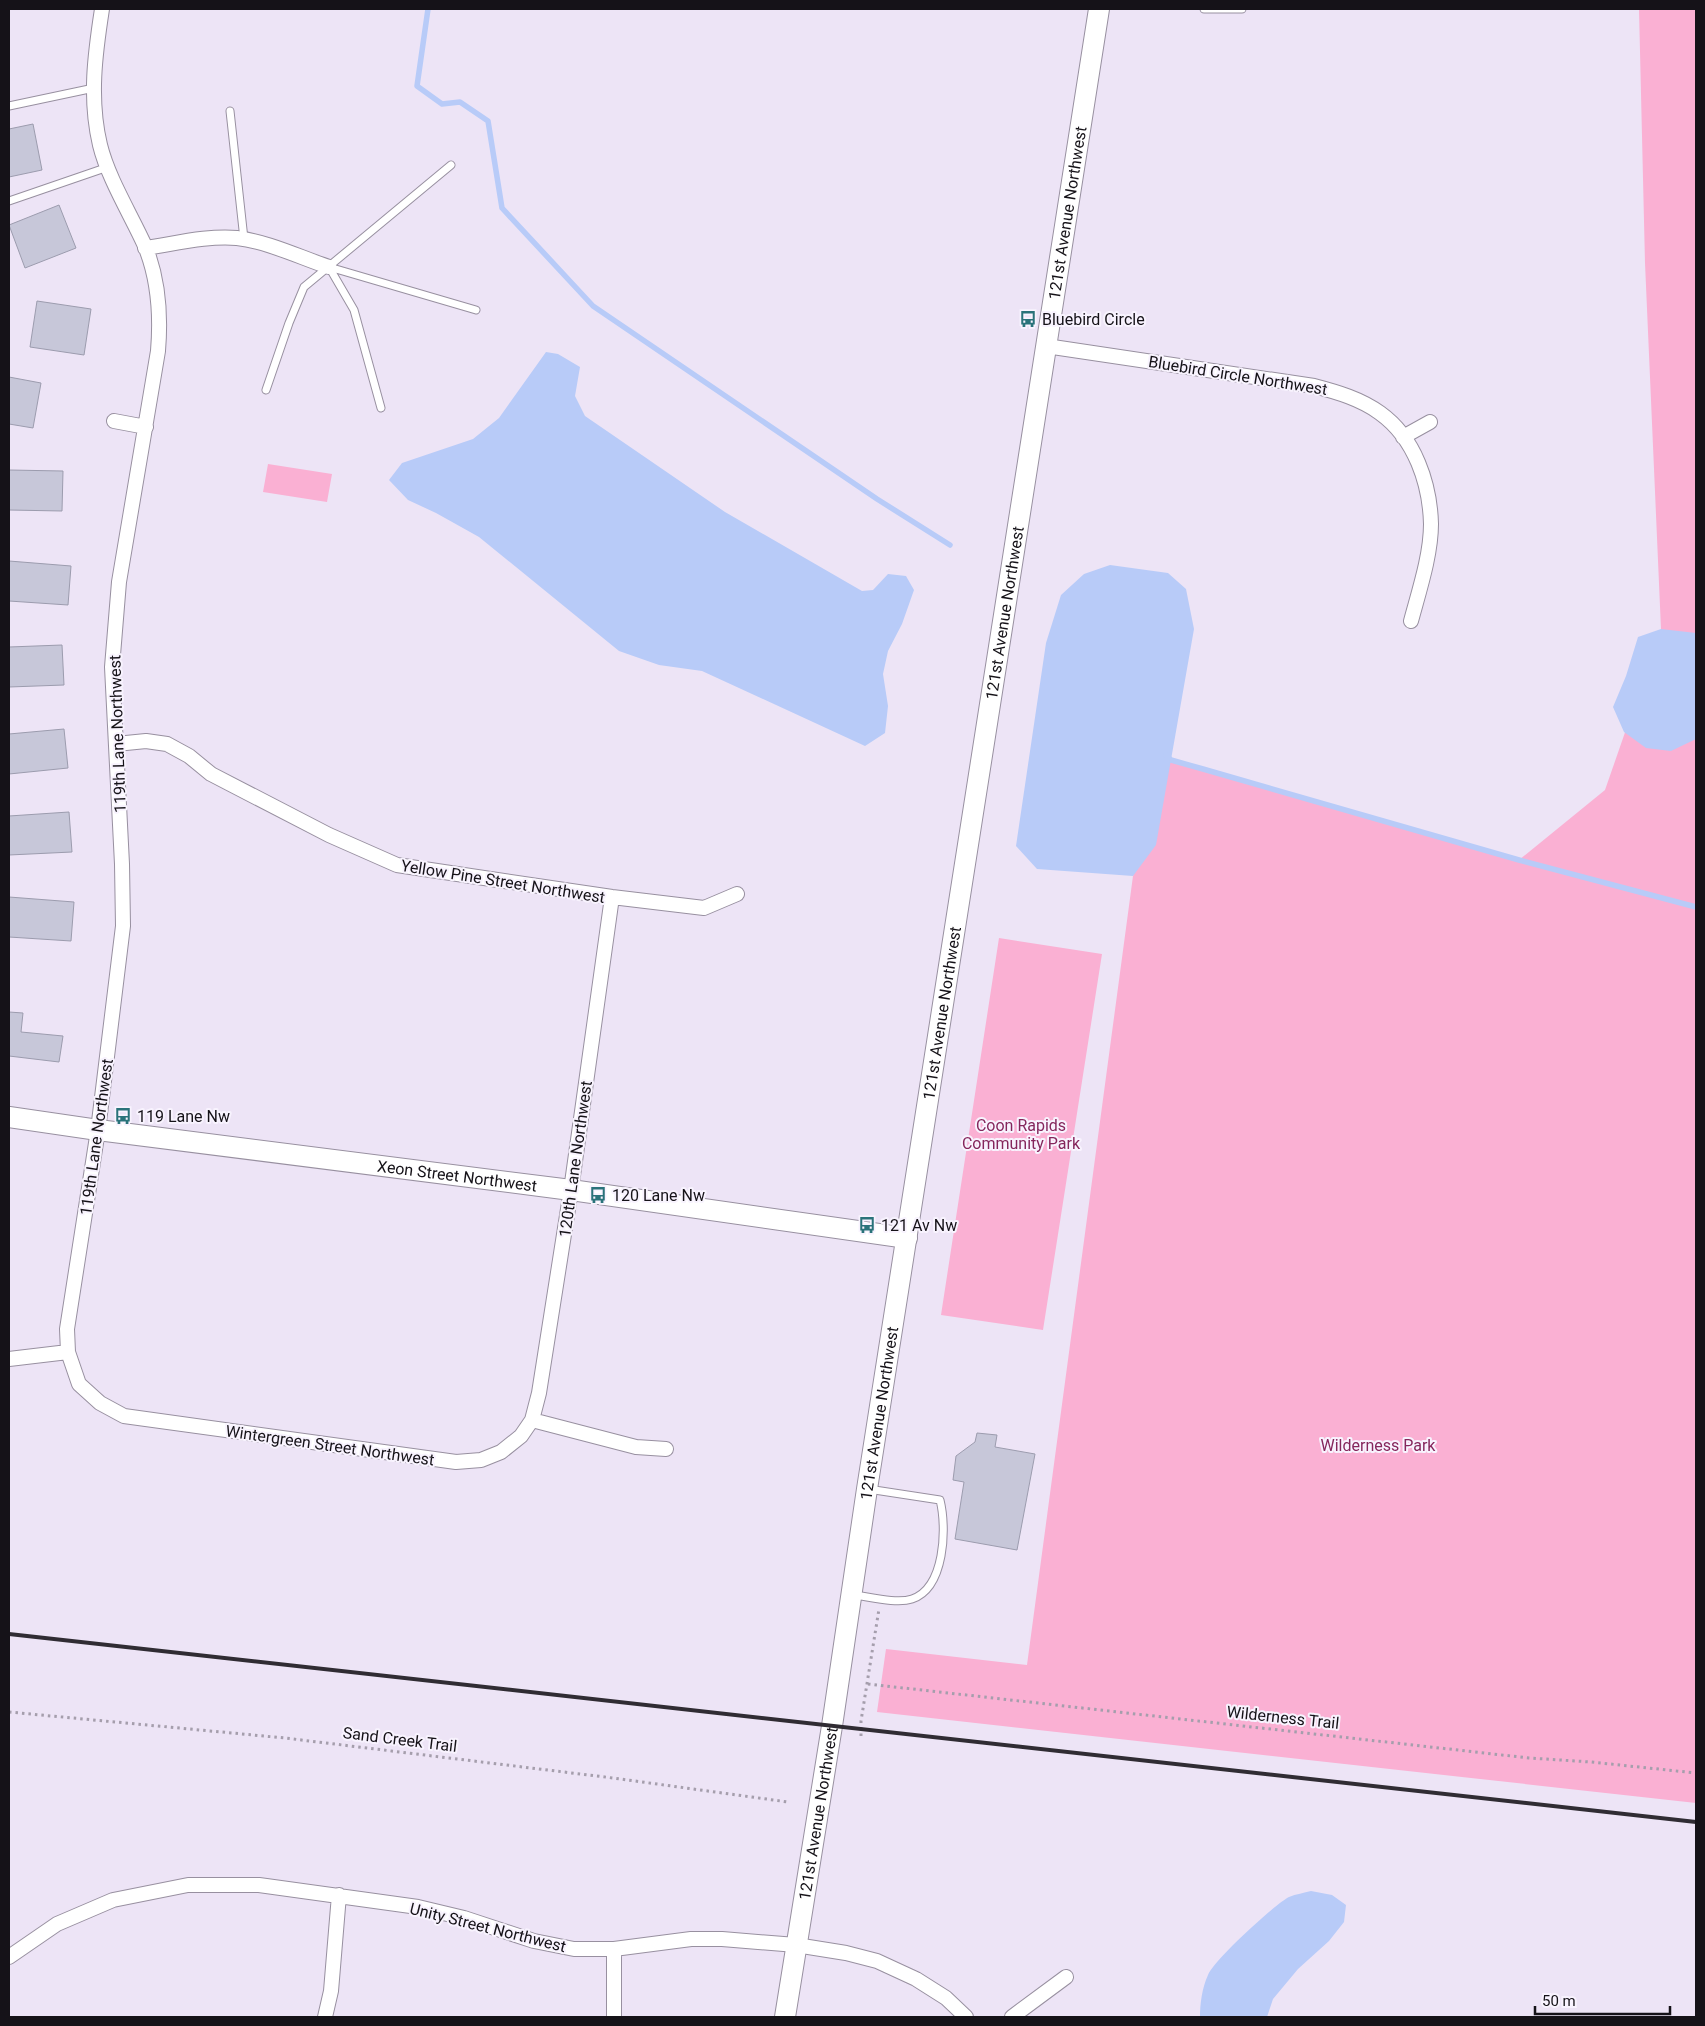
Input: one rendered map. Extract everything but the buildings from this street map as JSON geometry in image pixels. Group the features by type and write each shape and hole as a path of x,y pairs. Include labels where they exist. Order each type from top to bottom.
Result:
{"street":[{"name":"119th Lane Northwest","path":"68,1352 68,1329 98,1130 123,926 122,864 112,667 115,621 119,582 146,427 161,320 157,287 145,248 100,146 95,115 94,88 96,50 102,9"},
{"name":"121st Avenue Northwest","path":"785,2017 1099,9"},
{"path":"145,248 211,239 236,238 261,243 329,267"},
{"name":"Bluebird Circle Northwest","path":"1046,346 1274,379 1336,391 1381,413 1403,437 1419,463 1427,493 1431,525 1425,564 1411,621"},
{"path":"114,421 146,427"},
{"path":"1403,437 1430,422"},
{"name":"Yellow Pine Street Northwest","path":"116,744 146,741 167,744 189,756 211,774 329,835 397,866 612,897 704,908 737,894"},
{"name":"120th Lane Northwest","path":"532,1420 539,1392 571,1190 612,897"},
{"name":"Xeon Street Northwest","path":"9,1117 571,1190 907,1238"},
{"path":"9,1359 68,1352"},
{"name":"Wintergreen Street Northwest","path":"68,1352 79,1384 100,1403 124,1416 456,1462 481,1460 501,1452 521,1436 532,1420"},
{"path":"532,1420 636,1447 666,1449"},
{"name":"Unity Street Northwest","path":"10,1954 57,1924 113,1900 188,1885 259,1886 340,1895 418,1907 464,1918 534,1941 574,1949 614,1949 691,1939 722,1938 796,1945 846,1953 877,1961 916,1979 946,1998 966,2017"},
{"path":"325,2017 331,1991 340,1895"},
{"path":"614,1949 614,2017"},
{"path":"1012,2017 1066,1977"}],"lane":[{"path":"1204,9 1242,9"},
{"path":"9,106 94,88"},
{"path":"230,111 244,240"},
{"path":"266,390 289,323 304,287 451,165"},
{"path":"9,201 109,167"},
{"path":"329,267 476,310"},
{"path":"329,267 354,310 381,408"},
{"path":"851,1595 911,1600 931,1586 937,1575 943,1515 940,1500 867,1489"}],"path":[{"path":"861,1736 861,1722 878,1610"},
{"name":"Wilderness Trail","path":"868,1684 1529,1758 1591,1762 1696,1773"},
{"name":"Sand Creek Trail","path":"9,1712 285,1738 613,1778 788,1802"}],"green space":[{"name":"Wilderness Park","path":"1639,9 1696,9 1696,1803 877,1712 886,1649 1027,1665 1133,876 1171,760 1519,860 1605,790 1661,629 1645,263"},
{"path":"268,464 332,474 327,502 263,492"},
{"name":"Coon Rapids Community Park","path":"999,938 1102,954 1043,1330 941,1315"}],"water":[{"path":"546,352 558,354 580,367 575,396 585,416 725,512 862,591 873,590 888,574 906,576 914,590 902,624 888,651 883,674 888,706 885,733 865,746 702,671 659,665 619,651 479,537 408,500 389,480 402,463 473,439 499,418"},
{"path":"1110,565 1168,573 1186,589 1194,629 1156,845 1133,876 1037,869 1016,846 1046,643 1061,595 1084,574"},
{"path":"1661,629 1696,633 1696,739 1671,751 1646,748 1624,732 1613,707 1626,676 1638,637"},
{"path":"1311,1891 1332,1895 1346,1905 1344,1922 1329,1941 1298,1969 1273,1999 1267,2017 1200,2017 1202,1996 1206,1980 1212,1968 1245,1933 1271,1910 1289,1897"}],"waterway":[{"path":"428,9 417,86 442,104 460,102 488,121 502,208 593,306 877,499 950,545"},
{"path":"1166,755 1171,760 1519,860 1696,907"}],"railway":[{"path":"9,1634 1696,1822"}],"place":[{"name":"Bluebird Circle","path":"1028,319"},
{"name":"119 Lane Nw","path":"123,1116"},
{"name":"120 Lane Nw","path":"598,1195"},
{"name":"121 Av Nw","path":"867,1225"}]}
